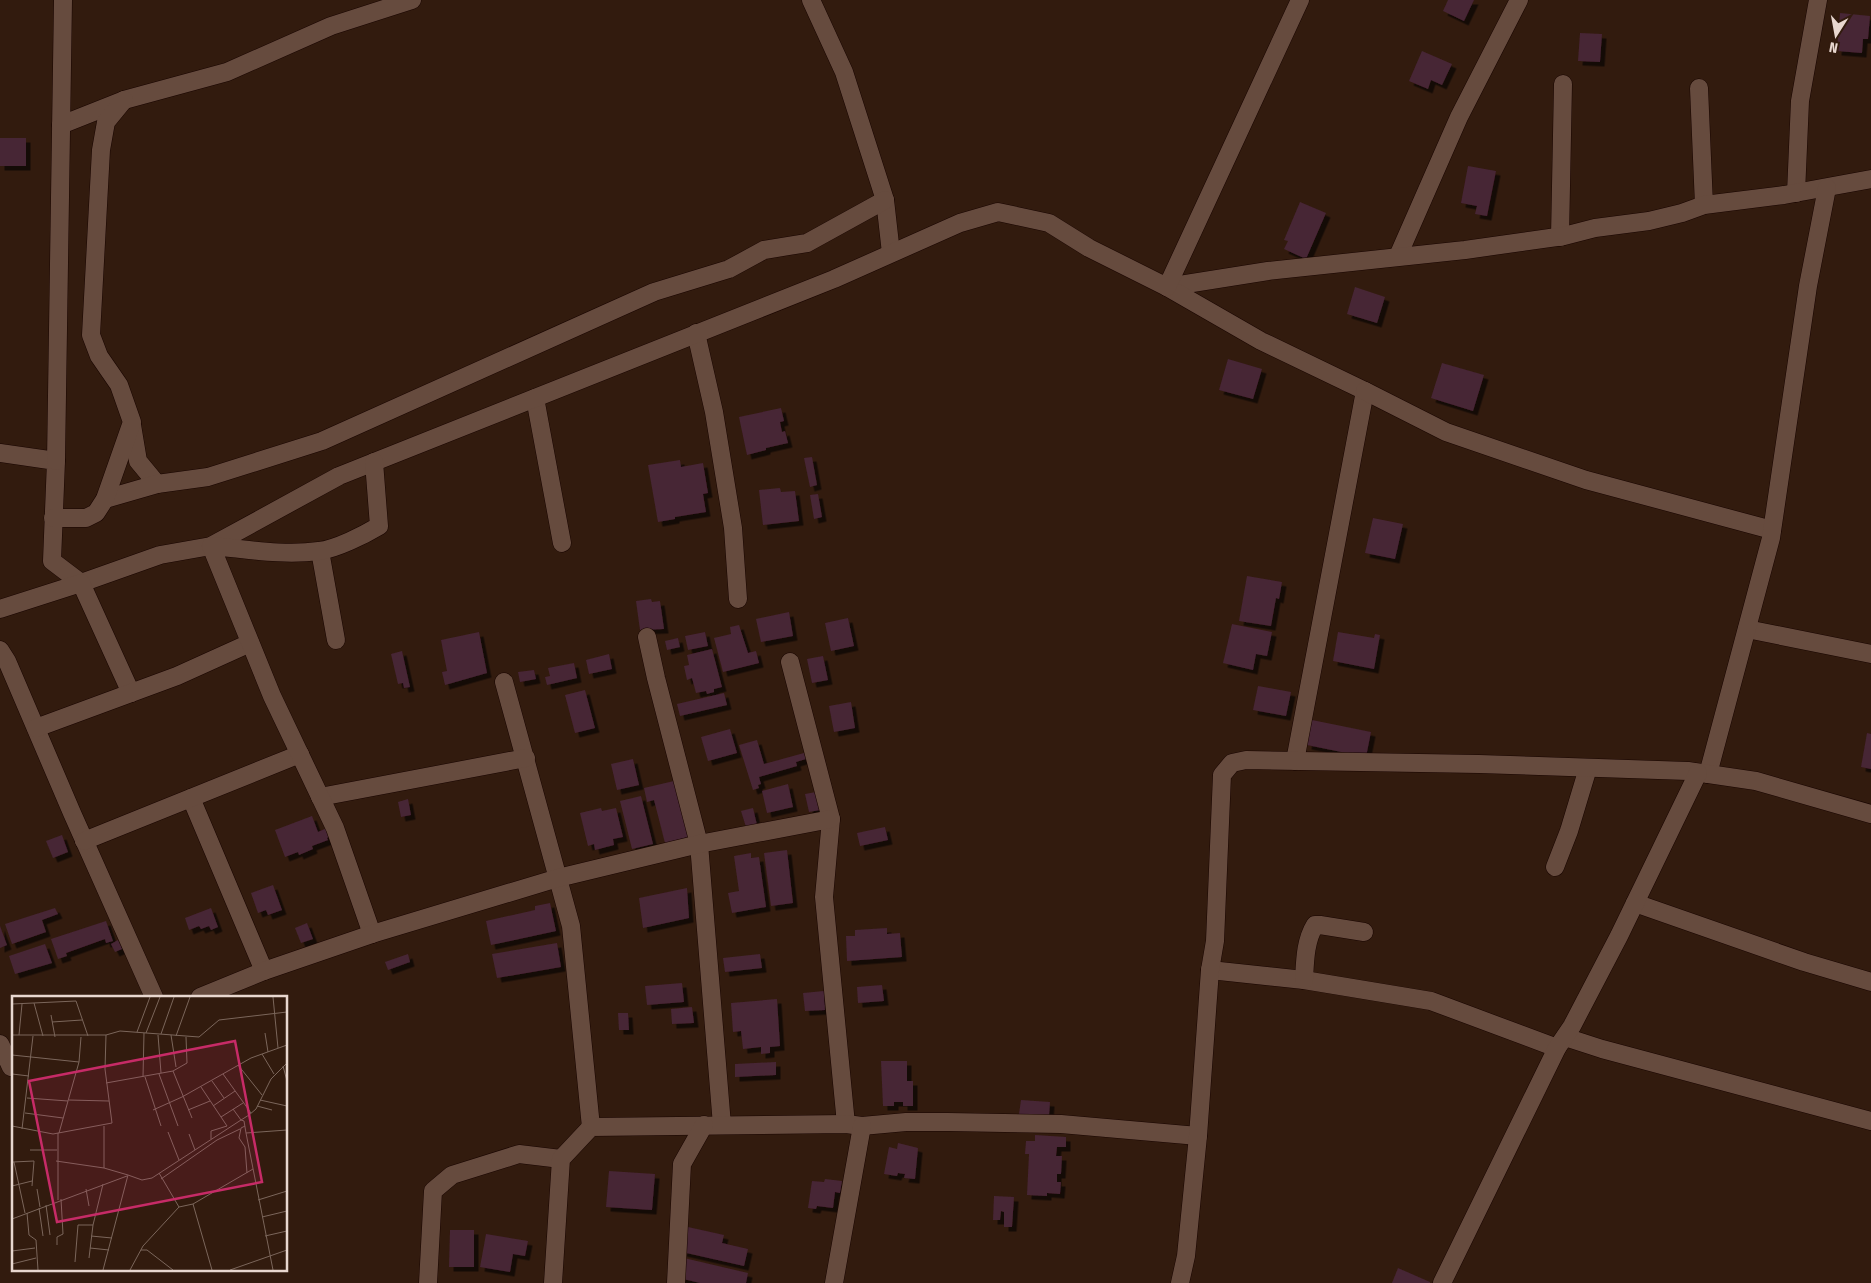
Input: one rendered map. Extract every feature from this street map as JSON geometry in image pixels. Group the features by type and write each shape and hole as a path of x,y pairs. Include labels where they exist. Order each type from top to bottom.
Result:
{"street":[{"path":"63,0 56,461 52,561 81,583 131,693"},
{"path":"62,125 124,100 227,72 330,26 412,0"},
{"path":"812,0 844,72 885,200 891,253"},
{"path":"1167,286 1300,0"},
{"path":"1398,256 1459,117 1519,0"},
{"path":"1796,193 1800,101 1818,0"},
{"path":"1560,237 1564,84"},
{"path":"1699,88 1704,205"},
{"path":"124,100 106,122 102,150 90,335 100,356 120,386 132,422 138,461 157,484"},
{"path":"1167,286 1560,237 1595,228 1649,221 1682,213 1704,205 1796,193 1871,179"},
{"path":"1442,1283 1561,1043 1581,1010 1703,773 1748,629 1772,530 1808,286 1827,188"},
{"path":"105,499 157,484 208,476 322,441 654,292 729,269 764,250 807,243 885,200"},
{"path":"211,546 338,476 834,279 960,223 998,212 1049,223 1089,248 1167,286 1261,341 1446,432 1568,474 1772,530"},
{"path":"696,334 714,412 733,528 738,599"},
{"path":"1295,761 1365,391"},
{"path":"535,398 562,542"},
{"path":"54,518 86,518 96,513 105,499 132,422"},
{"path":"0,453 56,461"},
{"path":"0,609 160,555 211,546 285,553 320,551 364,535 379,526 374,462"},
{"path":"211,546 272,696 335,828 372,934"},
{"path":"320,551 336,640"},
{"path":"1748,629 1871,654"},
{"path":"647,637 699,844 722,1125"},
{"path":"36,728 177,676 250,643"},
{"path":"0,650 7,661 84,841 154,996"},
{"path":"790,662 831,819 824,897 854,1125 834,1283"},
{"path":"504,682 571,926 591,1127"},
{"path":"84,841 300,754"},
{"path":"320,797 526,758"},
{"path":"1180,1283 1186,1256 1198,1136 1210,970 1215,940 1222,775 1232,764 1246,760 1588,768 1703,773 1756,781 1871,814"},
{"path":"1555,867 1569,831 1588,768"},
{"path":"191,798 264,970"},
{"path":"202,996 264,970 372,934 558,878 699,844 831,819"},
{"path":"1635,903 1804,962 1871,982"},
{"path":"1304,980 1306,955 1311,932 1315,925 1364,932"},
{"path":"1210,970 1304,980 1431,1001 1561,1043 1612,1052 1871,1122"},
{"path":"0,1044 8,1068"},
{"path":"553,1283 561,1159 591,1127 854,1125 940,1122 1061,1124 1198,1136"},
{"path":"676,1283 682,1164 704,1126"},
{"path":"428,1283 433,1191 452,1174 519,1154 561,1159"}],"building":[{"path":"1448,0 1474,0 1464,21 1443,11"},
{"path":"1840,13 1870,16 1868,39 1863,39 1862,53 1837,51"},
{"path":"1580,33 1602,34 1600,62 1578,61"},
{"path":"1422,51 1452,64 1442,85 1431,80 1428,89 1409,81"},
{"path":"0,138 26,138 26,166 0,166"},
{"path":"1468,166 1496,171 1487,216 1475,214 1477,206 1461,203"},
{"path":"1300,202 1326,213 1306,259 1284,249 1288,241 1284,240"},
{"path":"1355,287 1385,297 1377,323 1347,314"},
{"path":"1228,359 1262,369 1253,399 1219,390"},
{"path":"1442,363 1484,375 1473,411 1431,398"},
{"path":"781,408 784,421 780,422 782,432 785,431 788,443 747,455 739,417"},
{"path":"812,457 817,485 810,487 804,458"},
{"path":"680,460 681,467 703,463 708,493 703,494 706,512 658,522 648,465"},
{"path":"780,488 781,492 795,491 799,521 763,525 759,490"},
{"path":"818,494 822,517 814,519 810,495"},
{"path":"1373,518 1403,524 1395,559 1365,553"},
{"path":"1247,576 1282,582 1279,599 1276,598 1271,626 1239,621"},
{"path":"651,599 652,602 660,601 664,629 640,630 636,601"},
{"path":"789,612 793,636 761,642 756,619"},
{"path":"848,618 854,646 831,651 825,623"},
{"path":"1232,624 1272,632 1267,656 1256,654 1253,670 1223,663"},
{"path":"739,625 748,653 756,651 759,663 723,672 714,638 731,634 730,627"},
{"path":"479,632 487,673 445,685 442,672 447,671 441,640"},
{"path":"705,632 708,646 688,650 685,636"},
{"path":"1338,632 1374,638 1375,634 1380,635 1374,669 1333,661"},
{"path":"678,638 680,647 667,650 665,641"},
{"path":"712,649 722,687 714,689 714,692 707,694 706,691 696,693 692,678 687,680 684,666 689,665 687,655"},
{"path":"402,651 410,687 404,688 403,683 398,684 391,654"},
{"path":"609,654 612,669 589,674 586,660"},
{"path":"823,656 828,680 812,683 807,659"},
{"path":"574,663 577,678 547,685 545,677 550,676 548,668"},
{"path":"534,670 536,679 520,682 518,672"},
{"path":"1258,686 1291,692 1286,716 1253,710"},
{"path":"585,690 595,728 575,733 565,695"},
{"path":"724,693 727,705 680,716 677,704"},
{"path":"851,702 855,728 834,732 829,706"},
{"path":"1312,720 1371,732 1366,757 1307,745"},
{"path":"730,729 737,753 708,761 701,737"},
{"path":"1867,733 1871,734 1871,769 1861,767"},
{"path":"757,740 764,764 804,753 806,759 796,762 797,766 759,777 761,784 758,785 759,788 753,790 739,745"},
{"path":"633,759 639,785 617,790 611,764"},
{"path":"674,781 688,837 665,843 654,800 647,802 644,788"},
{"path":"788,784 793,807 767,813 762,791"},
{"path":"816,792 820,810 809,812 805,794"},
{"path":"641,796 653,844 632,849 620,801"},
{"path":"408,799 411,815 401,817 398,802"},
{"path":"601,808 602,811 616,808 623,837 613,839 614,845 595,850 594,844 588,846 580,813"},
{"path":"753,808 757,825 746,827 741,811"},
{"path":"312,816 318,832 327,828 330,836 327,838 328,840 312,846 313,849 299,855 298,852 285,857 275,830"},
{"path":"885,827 888,840 860,846 857,833"},
{"path":"62,835 68,852 53,858 46,841"},
{"path":"787,850 793,903 771,906 764,853"},
{"path":"751,853 751,858 759,857 766,907 732,913 728,893 739,891 734,856"},
{"path":"273,885 282,910 268,915 266,910 258,913 251,893"},
{"path":"687,888 689,918 643,928 639,898"},
{"path":"550,903 556,931 491,945 486,921 535,910 535,906"},
{"path":"55,908 58,914 42,920 46,932 12,944 5,924"},
{"path":"211,908 218,927 211,930 209,926 201,929 199,926 189,930 185,918"},
{"path":"106,921 113,941 106,943 105,939 66,953 67,956 58,959 51,939"},
{"path":"307,923 313,939 301,943 295,928"},
{"path":"0,926 7,945 0,948"},
{"path":"887,928 887,934 900,933 902,957 847,961 846,936 855,936 855,930"},
{"path":"118,940 122,949 115,952 111,944"},
{"path":"557,943 561,967 497,978 492,954"},
{"path":"45,944 52,963 15,974 9,956"},
{"path":"408,954 410,962 388,970 385,962"},
{"path":"760,954 762,968 725,972 723,958"},
{"path":"682,983 684,1002 647,1005 645,986"},
{"path":"882,985 884,1001 858,1003 857,987"},
{"path":"824,991 825,1010 805,1011 803,993"},
{"path":"777,999 780,1046 770,1047 770,1053 761,1054 761,1047 743,1049 741,1031 733,1032 731,1003"},
{"path":"692,1007 694,1023 672,1024 671,1009"},
{"path":"618,1013 628,1013 629,1030 619,1030"},
{"path":"881,1061 907,1061 907,1081 913,1081 913,1106 903,1106 903,1102 894,1102 894,1106 883,1106"},
{"path":"776,1062 776,1075 735,1077 735,1064"},
{"path":"1021,1100 1050,1102 1049,1116 1019,1114"},
{"path":"1035,1135 1066,1137 1066,1147 1057,1147 1056,1156 1062,1156 1061,1174 1057,1174 1057,1182 1061,1182 1060,1194 1047,1193 1047,1196 1027,1195 1029,1154 1025,1154 1026,1141 1035,1141"},
{"path":"898,1143 918,1148 915,1179 904,1178 905,1174 898,1173 897,1176 884,1174 889,1147 897,1149"},
{"path":"609,1171 655,1174 652,1210 606,1207"},
{"path":"825,1179 842,1181 840,1193 835,1192 833,1208 817,1206 816,1209 808,1208 812,1181 824,1182"},
{"path":"994,1196 1014,1197 1012,1227 1004,1227 1004,1212 1001,1211 1000,1220 993,1220"},
{"path":"688,1227 724,1235 722,1243 748,1249 744,1266 682,1252"},
{"path":"450,1230 474,1230 474,1267 449,1267"},
{"path":"486,1234 528,1241 525,1256 513,1254 510,1272 480,1267"},
{"path":"684,1258 748,1273 746,1283 700,1283 679,1278"},
{"path":"1398,1268 1430,1282 1430,1283 1392,1283"}]}
